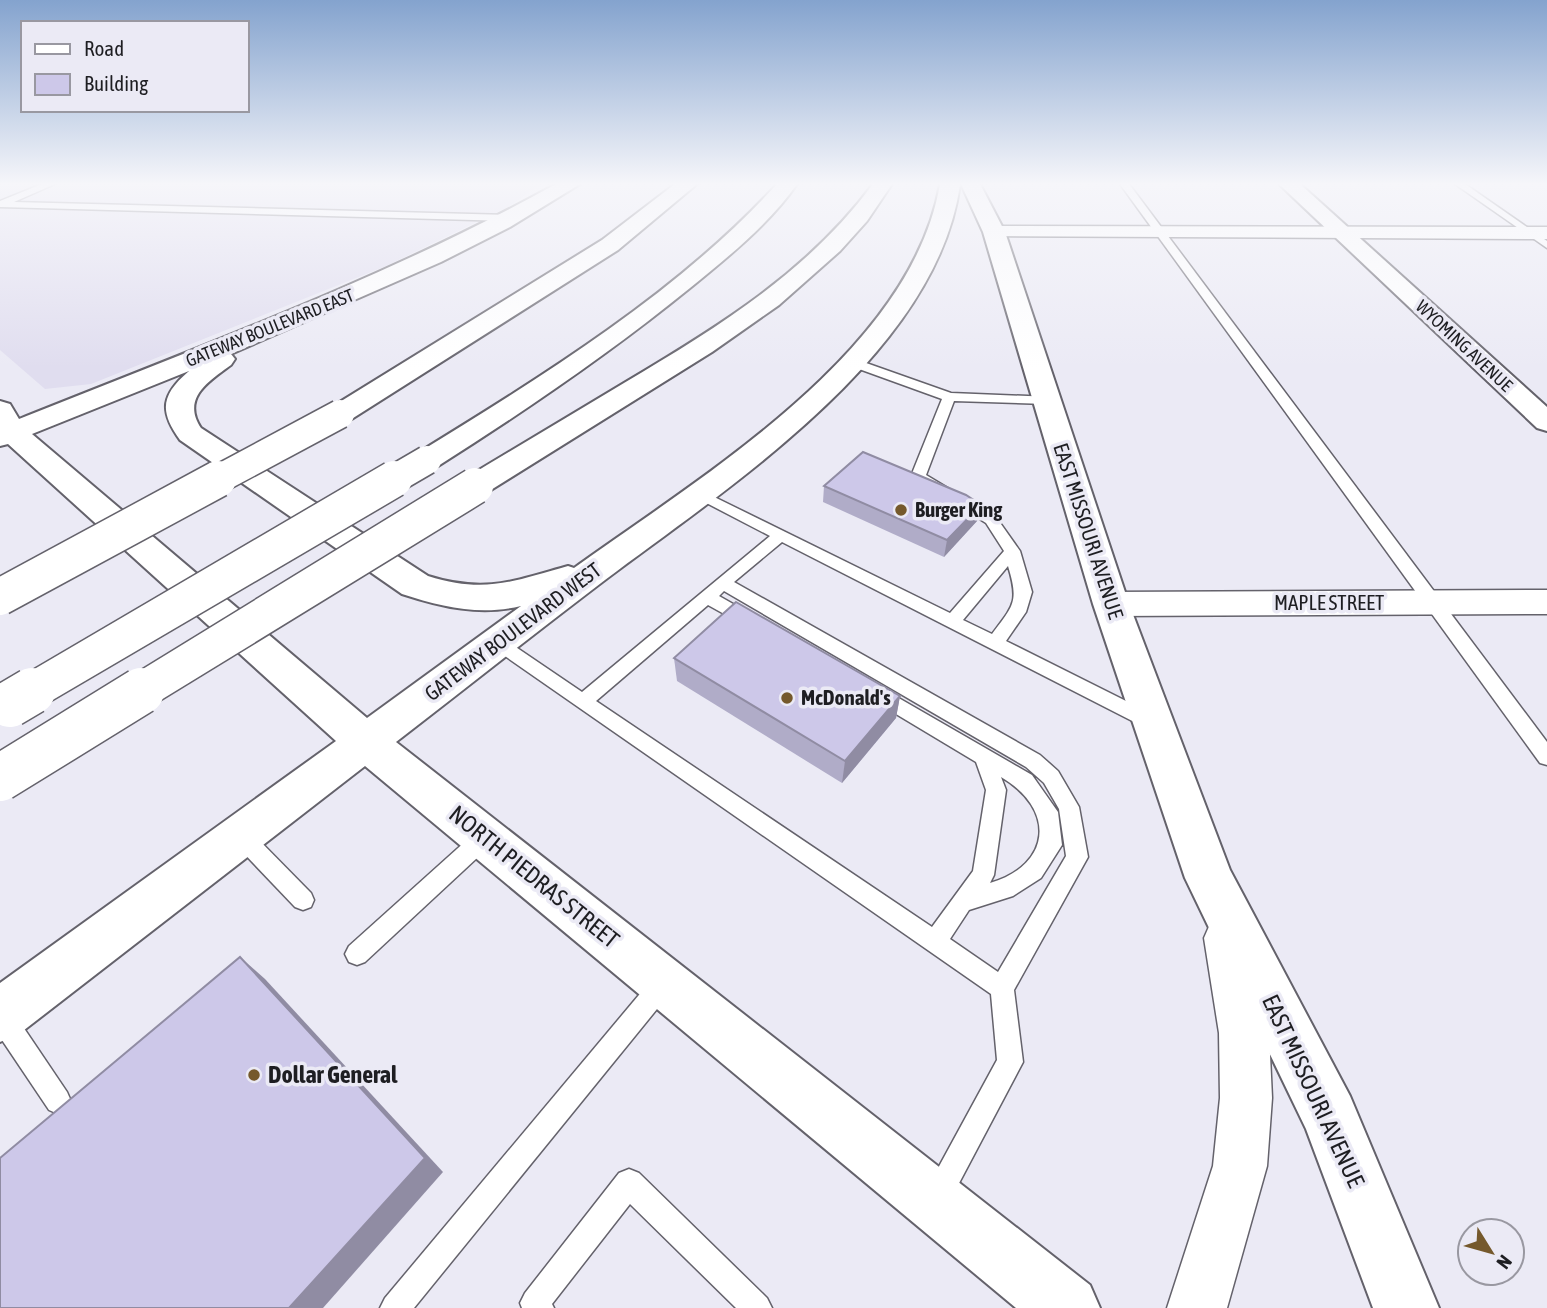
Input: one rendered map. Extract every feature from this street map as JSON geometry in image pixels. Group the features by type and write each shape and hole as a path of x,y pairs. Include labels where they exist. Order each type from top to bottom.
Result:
{"main road":[{"name":"GATEWAY BOULEVARD EAST","path":"3,427 261,332 459,245"},
{"path":"0,597 341,414 610,245"},
{"path":"5,707 428,460 522,401 618,333 728,245"},
{"path":"0,778 675,364 750,315 834,245"},
{"name":"GATEWAY BOULEVARD WEST","path":"0,1015 698,493 812,401 852,362 904,297 934,245"},
{"name":"EAST MISSOURI AVENUE","path":"998,245 1111,604 1209,878 1330,1116 1406,1308"},
{"name":"WYOMING AVENUE","path":"1354,245 1547,422"},
{"path":"261,332 198,376 184,392 178,408 180,422 190,434 415,585 442,595 464,600 538,590 603,563"},
{"name":"NORTH PIEDRAS STREET","path":"3,427 366,742 1067,1308"}],"street":[{"name":"MAPLE STREET","path":"1111,604 1547,602"},
{"name":"EAST MISSOURI AVENUE","path":"1197,1308 1240,1166 1246,1098 1244,1033 1232,957 1209,878"}],"lane":[{"path":"1169,245 1547,757"},
{"path":"852,362 949,397 1046,400"},
{"path":"949,397 918,476 991,520 1012,551 1024,592 1018,612 994,643"},
{"path":"698,493 1154,724"},
{"path":"583,702 780,535"},
{"path":"952,622 1012,551"},
{"path":"723,583 1033,761 1051,777 1069,807 1077,857 1002,988 1010,1062 934,1201"},
{"path":"708,597 767,631"},
{"path":"498,643 1002,988"},
{"path":"863,686 1025,781 1048,812 1051,845 1033,871 1005,889 962,902"},
{"path":"936,943 983,875 996,790 984,757"},
{"path":"241,836 303,900"},
{"path":"357,954 484,838"},
{"path":"395,1308 665,983"},
{"path":"0,1015 58,1101"},
{"path":"539,1308 535,1303 629,1182 757,1308"}],"shaded area":[{"path":"0,245 429,245 386,266 91,384 45,389 0,350"}],"building":[{"name":"Burger King","path":"863,452 966,495 981,505 947,540 824,486"},
{"name":"McDonald's","path":"736,602 900,696 845,761 674,658"},
{"name":"Dollar General","path":"240,957 425,1158 289,1308 0,1308 0,1158"}],"place":[{"name":"Burger King","path":"901,510"},
{"name":"McDonald's","path":"787,698"},
{"name":"Dollar General","path":"254,1075"}]}
